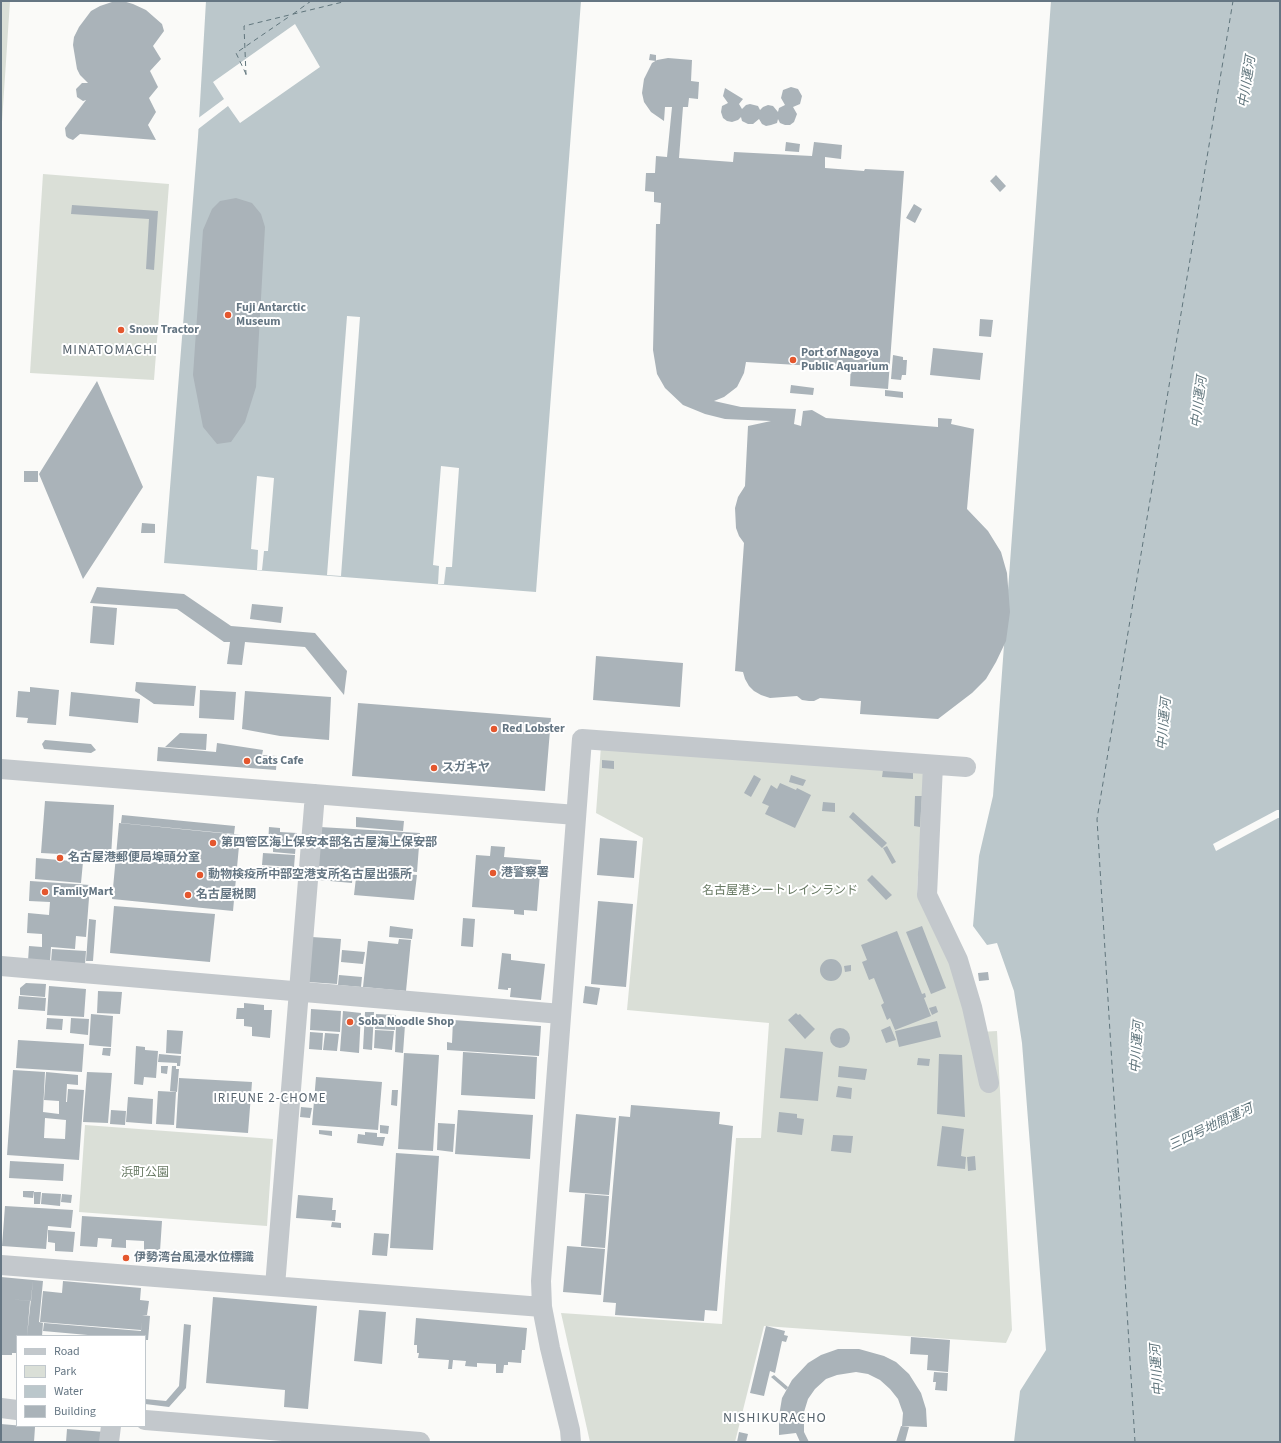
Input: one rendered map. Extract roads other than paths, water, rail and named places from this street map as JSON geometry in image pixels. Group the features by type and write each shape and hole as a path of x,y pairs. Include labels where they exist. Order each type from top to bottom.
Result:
{"street":[{"path":"572,1442 542,1307 541,1281 582,739 966,767"},
{"path":"933,765 927,895 958,960 972,1007 989,1083"},
{"path":"1,769 576,815"},
{"path":"275,1286 315,794"},
{"path":"1,966 561,1014"},
{"path":"1,1265 542,1307"},
{"path":"1,1408 16,1410"},
{"path":"146,1420 262,1436 420,1442"},
{"path":"109,1442 111,1427"}],"water":[{"path":"206,1 581,1 536,592 164,563 198,137"},
{"path":"1051,1 1280,1 1280,1442 1014,1442 1020,1391 1046,1350 1022,1043 1014,991 997,943 987,945 973,926 979,856 993,796"}],"place":[{"name":"Fuji Antarctic Museum","path":"228,315"},
{"name":"Snow Tractor","path":"121,330"},
{"name":"Port of Nagoya Public Aquarium","path":"793,360"},
{"name":"Red Lobster","path":"494,729"},
{"name":"Cats Cafe","path":"247,761"},
{"name":"スガキヤ","path":"434,768"},
{"name":"第四管区海上保安本部名古屋海上保安部","path":"213,843"},
{"name":"名古屋港郵便局埠頭分室","path":"60,858"},
{"name":"港警察署","path":"493,873"},
{"name":"動物検疫所中部空港支所名古屋出張所","path":"200,875"},
{"name":"FamilyMart","path":"45,892"},
{"name":"名古屋税関","path":"188,895"},
{"name":"Soba Noodle Shop","path":"350,1022"},
{"name":"伊勢湾台風浸水位標識","path":"126,1258"}],"district":[{"name":"MINATOMACHI","path":"110,351"},
{"name":"IRIFUNE 2-CHOME","path":"270,1099"},
{"name":"NISHIKURACHO","path":"775,1419"}],"water label":[{"name":"中川運河","path":"1248,82"},
{"name":"中川運河","path":"1200,402"},
{"name":"中川運河","path":"1165,724"},
{"name":"中川運河","path":"1138,1047"},
{"name":"三四号地間運河","path":"1211,1128"},
{"name":"中川運河","path":"1158,1370"}],"park label":[{"name":"名古屋港シートレインランド","path":"780,891"},
{"name":"浜町公園","path":"145,1173"}]}
